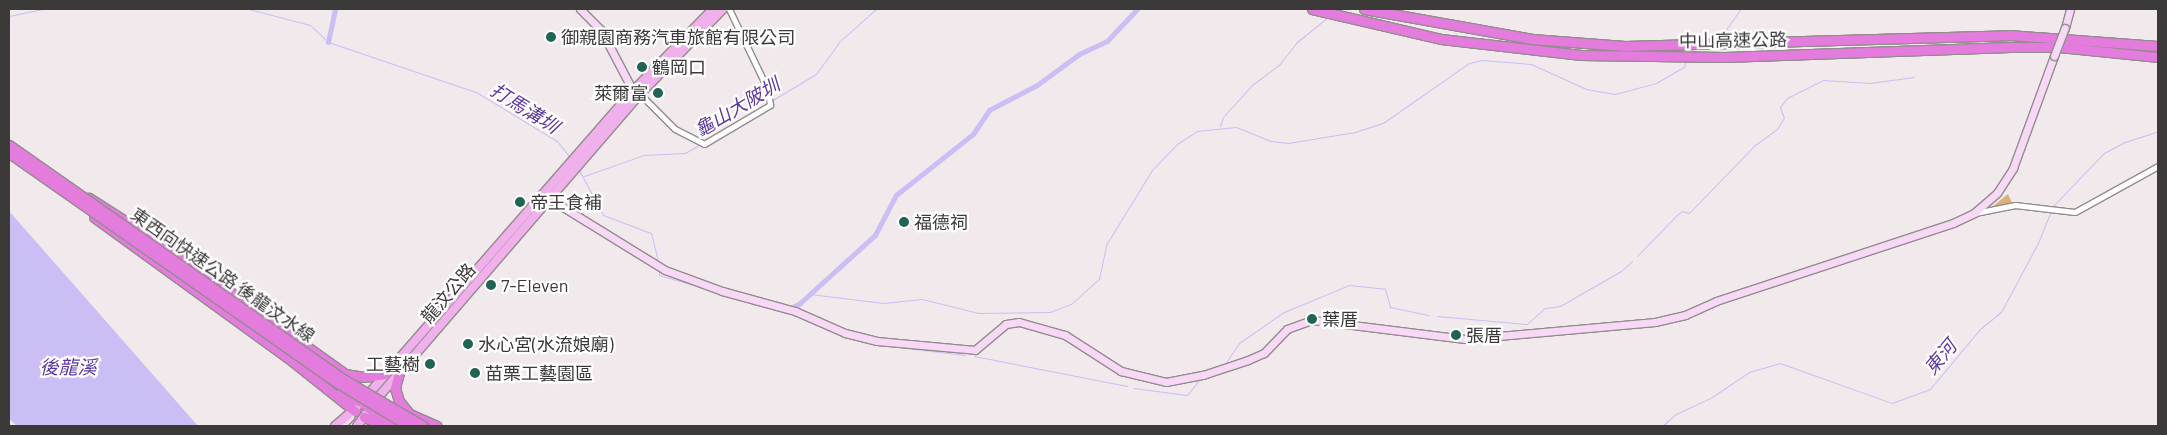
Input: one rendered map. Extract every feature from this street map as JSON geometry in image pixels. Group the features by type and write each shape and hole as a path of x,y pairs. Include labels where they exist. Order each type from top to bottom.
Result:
{"highway":[{"name":"中山高速公路","path":"1312,9 1441,39 1581,56 1725,57 2010,46 2059,47 2158,57"},
{"name":"中山高速公路","path":"1364,9 1532,39 1625,46 2009,35 2158,46"},
{"name":"東西向快速公路 後龍汶水線","path":"9,145 343,379 423,426"},
{"name":"東西向快速公路 後龍汶水線","path":"9,153 338,383 409,426"},
{"path":"66,192 126,242 334,392 355,411"},
{"path":"82,195 99,202 177,254 345,374 392,426"},
{"path":"399,373 395,388 399,401 408,413"},
{"path":"345,374 364,377 385,374"},
{"path":"334,392 408,413 437,426"},
{"path":"364,417 386,426"}],"main road":[{"path":"546,197 637,92 713,9"},
{"path":"637,92 723,9"},
{"name":"龍汶公路","path":"368,401 399,373 546,197"},
{"name":"龍汶公路","path":"368,401 385,374 546,197"},
{"path":"335,426 368,401"},
{"path":"357,426 364,417 368,401"}],"street":[{"path":"580,9 602,30 637,92 675,129 704,144 770,105 768,90 729,9"},
{"path":"1974,213 1996,193 2013,168 2065,28 2070,9"},
{"path":"546,197 666,270 722,291 785,308 845,333 877,340 975,350 1006,324 1019,322 1038,325 1065,335 1121,371 1166,382 1248,360 1264,352 1287,328 1312,320 1465,340 1655,322 1685,315 1716,301 1952,224 1974,213 2015,205 2084,210 2158,166"},
{"path":"353,426 368,401"},
{"path":"342,426 355,411"}],"shaded area":[{"path":"2008,194 2012,203 1992,207"}],"water":[{"name":"後龍溪","path":"9,211 198,426 17,426 9,419"}],"waterway":[{"name":"打馬溝圳","path":"9,16 43,9"},
{"name":"打馬溝圳","path":"249,9 310,25 328,42 476,92 557,141 571,159"},
{"path":"328,42 335,9"},
{"name":"龜山大陂圳","path":"771,101 816,74 839,42 876,9"},
{"path":"787,310 800,303 875,235 896,195 973,134 989,110 1037,85 1079,54 1107,41 1137,9"},
{"path":"1689,41 1690,36 1724,32 1741,9"},
{"path":"1220,126 1223,117 1252,85 1279,65 1296,43 1329,16"},
{"path":"810,294 883,303 922,299 978,313 1050,312 1071,304 1099,279 1106,245 1152,170 1177,144 1197,131 1236,127 1271,141 1288,143 1355,132 1383,123 1469,63 1482,60 1531,64 1586,89 1615,94 1656,83 1684,67 1686,60"},
{"path":"1637,256 1677,215 1682,211 1689,213 1755,145 1777,129 1784,118 1780,107 1787,98 1823,80 1870,83 1914,77"},
{"name":"龜山大陂圳","path":"758,109 768,103"},
{"name":"東河","path":"2052,207 2104,153 2125,142 2158,131"},
{"name":"龜山大陂圳","path":"584,176 644,155 685,153 699,145"},
{"name":"打馬溝圳","path":"579,170 603,215 651,233 658,261"},
{"name":"東河","path":"1662,426 1676,414 1712,397 1749,372 1780,363 1892,403 1930,389 1980,329 2001,312 2038,243 2051,211"},
{"path":"1437,316 1527,324 1545,308 1560,306 1621,271 1632,261"},
{"name":"打馬溝圳","path":"659,270 659,275 704,288"},
{"path":"1204,371 1225,364 1239,343 1284,312 1349,285 1385,289 1390,307 1429,315"},
{"path":"787,312 811,322"},
{"path":"849,338 870,343"},
{"path":"881,345 965,355"},
{"path":"974,356 1127,386"},
{"path":"1134,388 1187,395 1200,379"}],"place":[{"name":"御親園商務汽車旅館有限公司","path":"551,37"},
{"name":"鶴岡口","path":"642,67"},
{"name":"萊爾富","path":"658,93"},
{"name":"帝王食補","path":"520,202"},
{"name":"福德祠","path":"904,222"},
{"name":"7-Eleven","path":"491,285"},
{"name":"葉厝","path":"1312,319"},
{"name":"張厝","path":"1456,335"},
{"name":"水心宮(水流娘廟)","path":"468,344"},
{"name":"工藝樹","path":"430,364"},
{"name":"苗栗工藝園區","path":"475,373"}]}
